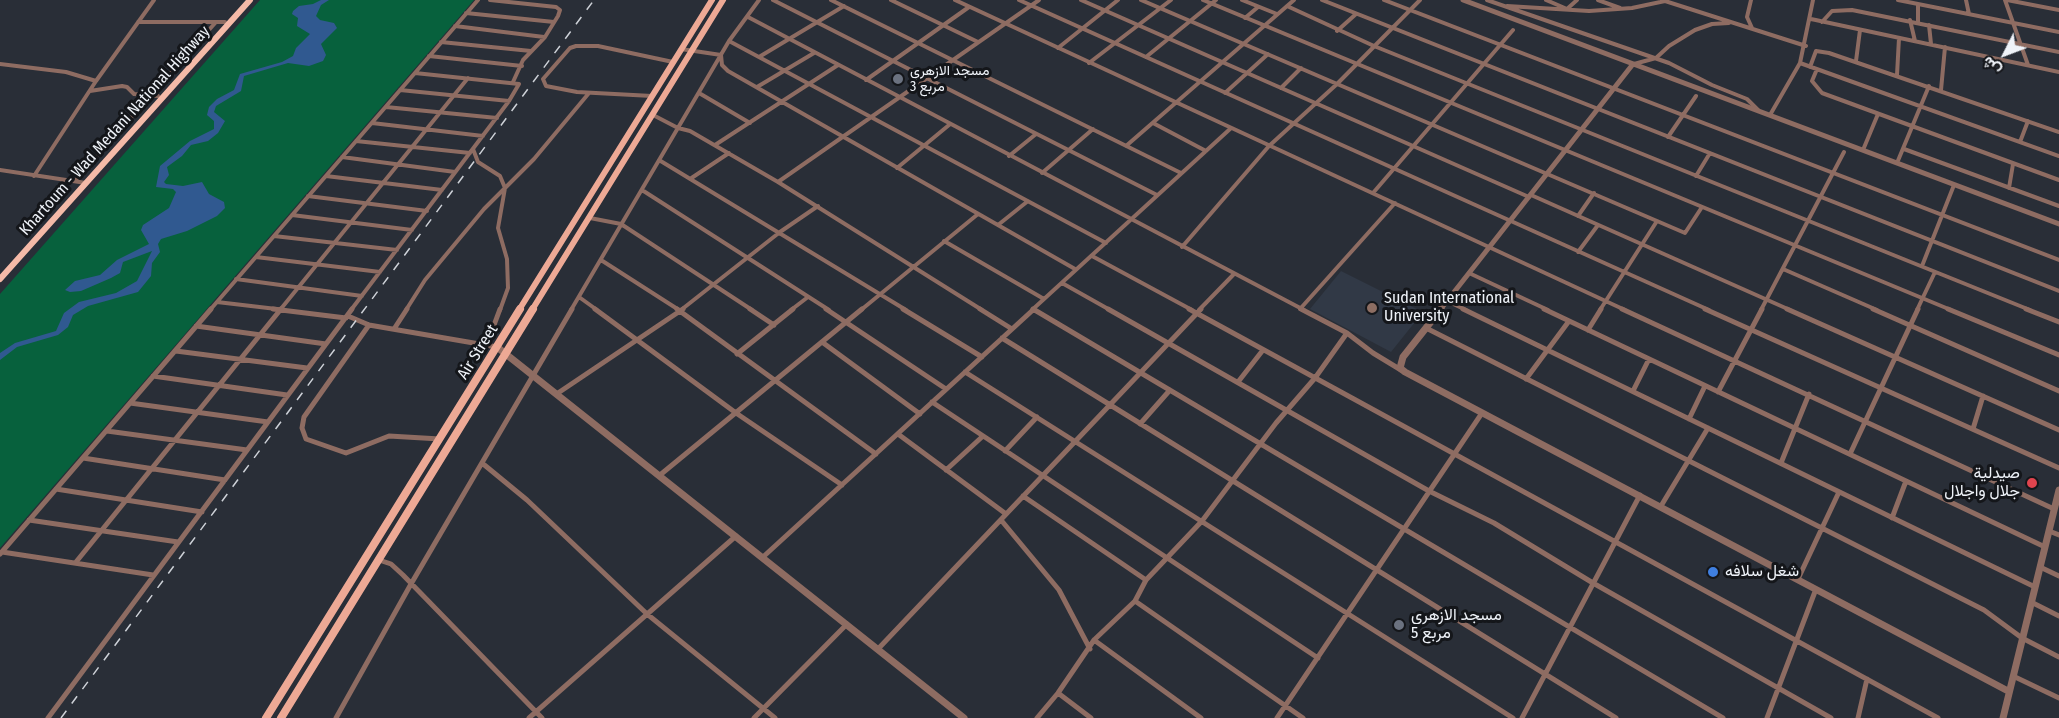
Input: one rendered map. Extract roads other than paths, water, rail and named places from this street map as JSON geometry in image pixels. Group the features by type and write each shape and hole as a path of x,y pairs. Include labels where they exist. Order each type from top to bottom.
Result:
{"highway":[{"name":"Khartoum - Wad Medani National Highway","path":"0,272 245,0"},
{"name":"Khartoum - Wad Medani National Highway","path":"0,279 80,182 250,0"}],"main road":[{"name":"Air Street","path":"281,718 653,115 712,0"},
{"name":"Air Street","path":"266,718 673,62 686,50 723,0"}],"street":[{"path":"34,176 96,81 154,0"},
{"path":"1,553 478,0"},
{"path":"490,0 556,7 560,12 544,37 523,60 513,82"},
{"path":"556,7 561,0"},
{"path":"336,718 411,584 621,224 729,41 759,0"},
{"path":"773,0 1157,195"},
{"path":"831,0 1181,173"},
{"path":"891,0 978,42"},
{"path":"899,4 906,0"},
{"path":"955,0 2054,509"},
{"path":"1019,0 2059,468"},
{"path":"778,182 1039,0"},
{"path":"1081,0 1599,225 2059,430"},
{"path":"1058,48 1118,0"},
{"path":"1141,0 1685,233 1702,207"},
{"path":"1089,63 1172,0"},
{"path":"1203,0 2059,356"},
{"path":"1146,57 1216,0"},
{"path":"1242,0 1277,14"},
{"path":"1126,146 1294,0"},
{"path":"1322,0 2059,291"},
{"path":"1384,0 2059,260"},
{"path":"1182,247 1269,146 1337,84 1420,0"},
{"path":"1463,0 2059,224"},
{"path":"1487,0 1656,58 1747,99 1759,111"},
{"path":"1546,0 1567,9"},
{"path":"1567,9 1577,0"},
{"path":"1598,0 1623,9"},
{"path":"1503,6 1589,11 1623,9 1664,0 1806,46"},
{"path":"1751,0 1747,9 1747,17 1752,28"},
{"path":"1770,116 1800,63 1806,46 1813,0"},
{"path":"1898,0 2059,32"},
{"path":"1928,0 1929,6"},
{"path":"1966,0 1969,14"},
{"path":"2029,65 2012,23 2006,0 2059,10"},
{"path":"2030,0 2037,6"},
{"path":"1917,4 1917,22"},
{"path":"759,57 844,6"},
{"path":"1287,6 1336,31 2059,321"},
{"path":"866,80 969,7"},
{"path":"1245,18 1258,7"},
{"path":"1822,22 1832,11 1846,9 1910,20 2059,52"},
{"path":"466,14 554,22"},
{"path":"1336,31 1356,14"},
{"path":"748,17 1347,333 1373,353 1405,372 2008,691"},
{"path":"1810,19 2059,72"},
{"path":"1910,20 1915,41"},
{"path":"138,22 225,22"},
{"path":"0,170 80,182 150,95 216,22"},
{"path":"1405,372 1400,368 1400,362 1633,64 1656,58 1669,46 1695,30 1712,24 1740,24"},
{"path":"1929,25 1931,44"},
{"path":"455,26 544,37"},
{"path":"1373,193 1513,30"},
{"path":"1856,61 1860,30"},
{"path":"1897,75 1899,38"},
{"path":"729,41 1106,243"},
{"path":"441,42 532,51"},
{"path":"652,96 590,93 546,86 544,77 573,46 597,46 673,62"},
{"path":"1941,90 1945,47"},
{"path":"686,50 721,55"},
{"path":"1810,67 1816,52 1819,51 1856,61 2059,132"},
{"path":"757,87 814,53"},
{"path":"1225,93 1268,54"},
{"path":"721,55 722,65 728,71 1075,269"},
{"path":"429,56 522,66"},
{"path":"1800,63 2059,156"},
{"path":"0,64 66,72 96,81"},
{"path":"715,145 838,65"},
{"path":"1281,88 1301,68"},
{"path":"1817,69 1812,81 1819,91 2059,180"},
{"path":"48,718 307,368 497,118 518,86 513,82 415,73"},
{"path":"76,562 468,78"},
{"path":"90,91 122,86 127,87 134,94 158,96"},
{"path":"1897,163 1929,86"},
{"path":"400,90 509,101"},
{"path":"394,329 425,280 484,209 534,159 590,93"},
{"path":"699,93 750,123"},
{"path":"1668,137 1696,96"},
{"path":"386,107 497,118"},
{"path":"1863,150 1878,114"},
{"path":"653,115 678,128 690,131 778,182 1012,329"},
{"path":"2020,142 2028,121"},
{"path":"372,123 483,136"},
{"path":"1153,123 1206,151"},
{"path":"897,168 949,124"},
{"path":"1042,173 1093,129"},
{"path":"763,557 1230,129"},
{"path":"1009,156 1036,134"},
{"path":"356,141 471,151"},
{"path":"1904,149 2059,206"},
{"path":"471,151 478,162 500,176 505,189 498,228 507,259 508,288 487,345"},
{"path":"1718,392 1844,152"},
{"path":"690,178 729,153"},
{"path":"1696,176 1710,153"},
{"path":"342,157 456,172"},
{"path":"659,160 982,357"},
{"path":"2009,188 2013,164"},
{"path":"326,176 442,190"},
{"path":"1922,266 1954,184"},
{"path":"642,190 946,389"},
{"path":"1578,216 1593,193"},
{"path":"308,196 426,211"},
{"path":"998,225 1028,201"},
{"path":"1300,309 1395,203"},
{"path":"558,393 680,311 780,232 818,206"},
{"path":"660,475 978,214"},
{"path":"292,215 412,230"},
{"path":"590,218 621,224 774,325"},
{"path":"1588,330 1657,221"},
{"path":"1578,252 1599,225"},
{"path":"274,236 397,250"},
{"path":"944,241 1044,299"},
{"path":"1092,256 1938,718"},
{"path":"256,257 380,272"},
{"path":"601,260 680,311 876,454"},
{"path":"1783,269 2059,391"},
{"path":"1850,454 1935,272"},
{"path":"1469,273 2045,547"},
{"path":"878,649 1234,274"},
{"path":"237,279 362,296"},
{"path":"1062,283 1430,491 1494,523 1593,583 1832,718"},
{"path":"579,297 736,413 842,485"},
{"path":"737,354 808,297"},
{"path":"1447,301 2035,587"},
{"path":"217,302 347,317 369,325 487,345 506,352 964,718"},
{"path":"1033,309 1723,718"},
{"path":"1526,379 1569,321"},
{"path":"369,325 303,417 302,428 306,439 346,453 388,436 440,440"},
{"path":"196,326 326,344"},
{"path":"1426,328 1984,610 2022,638 2059,657"},
{"path":"1037,718 1058,693 1094,640 1135,601 1146,580 1202,521 1260,444 1315,378 1347,333"},
{"path":"1002,338 1616,718"},
{"path":"822,342 920,414"},
{"path":"1238,382 1263,350"},
{"path":"176,351 307,368"},
{"path":"1633,391 1649,359"},
{"path":"965,372 1513,718"},
{"path":"153,376 288,395"},
{"path":"1689,419 1705,386"},
{"path":"1140,424 1170,390"},
{"path":"1781,464 1809,394"},
{"path":"1973,429 1983,396"},
{"path":"932,402 1318,658"},
{"path":"130,403 268,423"},
{"path":"1277,718 1482,413"},
{"path":"1005,451 1037,417"},
{"path":"1662,506 1708,428"},
{"path":"106,431 247,450"},
{"path":"898,434 1006,514"},
{"path":"946,470 982,436"},
{"path":"83,458 225,480"},
{"path":"482,463 527,500 647,614 775,718"},
{"path":"1892,518 1906,481"},
{"path":"56,489 202,512"},
{"path":"2004,718 2008,691 2059,490"},
{"path":"1798,579 1839,492"},
{"path":"1522,718 1640,495"},
{"path":"1023,496 1146,580"},
{"path":"29,520 178,543"},
{"path":"1001,520 1059,590 1090,649"},
{"path":"2049,531 2059,535"},
{"path":"529,718 736,536"},
{"path":"1,553 76,562 153,575"},
{"path":"379,560 392,564 542,718"},
{"path":"2040,567 2059,576"},
{"path":"1767,718 1816,589"},
{"path":"1135,601 1303,718"},
{"path":"2031,602 2059,616"},
{"path":"754,718 847,624"},
{"path":"1094,640 1201,718"},
{"path":"2012,676 2059,698"},
{"path":"1858,718 1867,679"},
{"path":"1058,693 1091,718"}],"water":[{"path":"329,0 321,5 316,16 320,20 334,23 337,28 321,44 326,55 323,61 309,66 288,63 244,76 241,91 216,106 214,112 225,121 218,133 208,141 191,145 182,156 167,167 169,175 164,182 166,184 183,186 202,182 209,194 224,202 225,208 217,216 187,231 161,239 158,244 160,252 152,263 151,276 138,292 88,306 73,315 68,327 58,335 17,347 0,360 0,353 15,343 56,331 64,313 79,302 116,293 137,281 152,251 123,262 120,273 111,278 81,291 65,290 75,281 100,275 117,260 149,244 141,230 143,225 169,208 176,192 173,189 156,187 160,166 190,141 214,129 214,121 207,115 209,107 217,99 234,90 240,74 282,62 293,56 296,48 310,34 297,26 298,18 292,14 293,11 299,6"}],"railway":[{"path":"61,718 594,0"}],"place":[{"name":"مسجد الازهري مربع 3","path":"898,79"},
{"name":"Sudan International University","path":"1372,308"},
{"name":"صيدلية جلال واجلال","path":"2032,483"},
{"name":"شغل سلافه","path":"1713,572"},
{"name":"مسجد الازهري مربع 5","path":"1399,625"}]}
